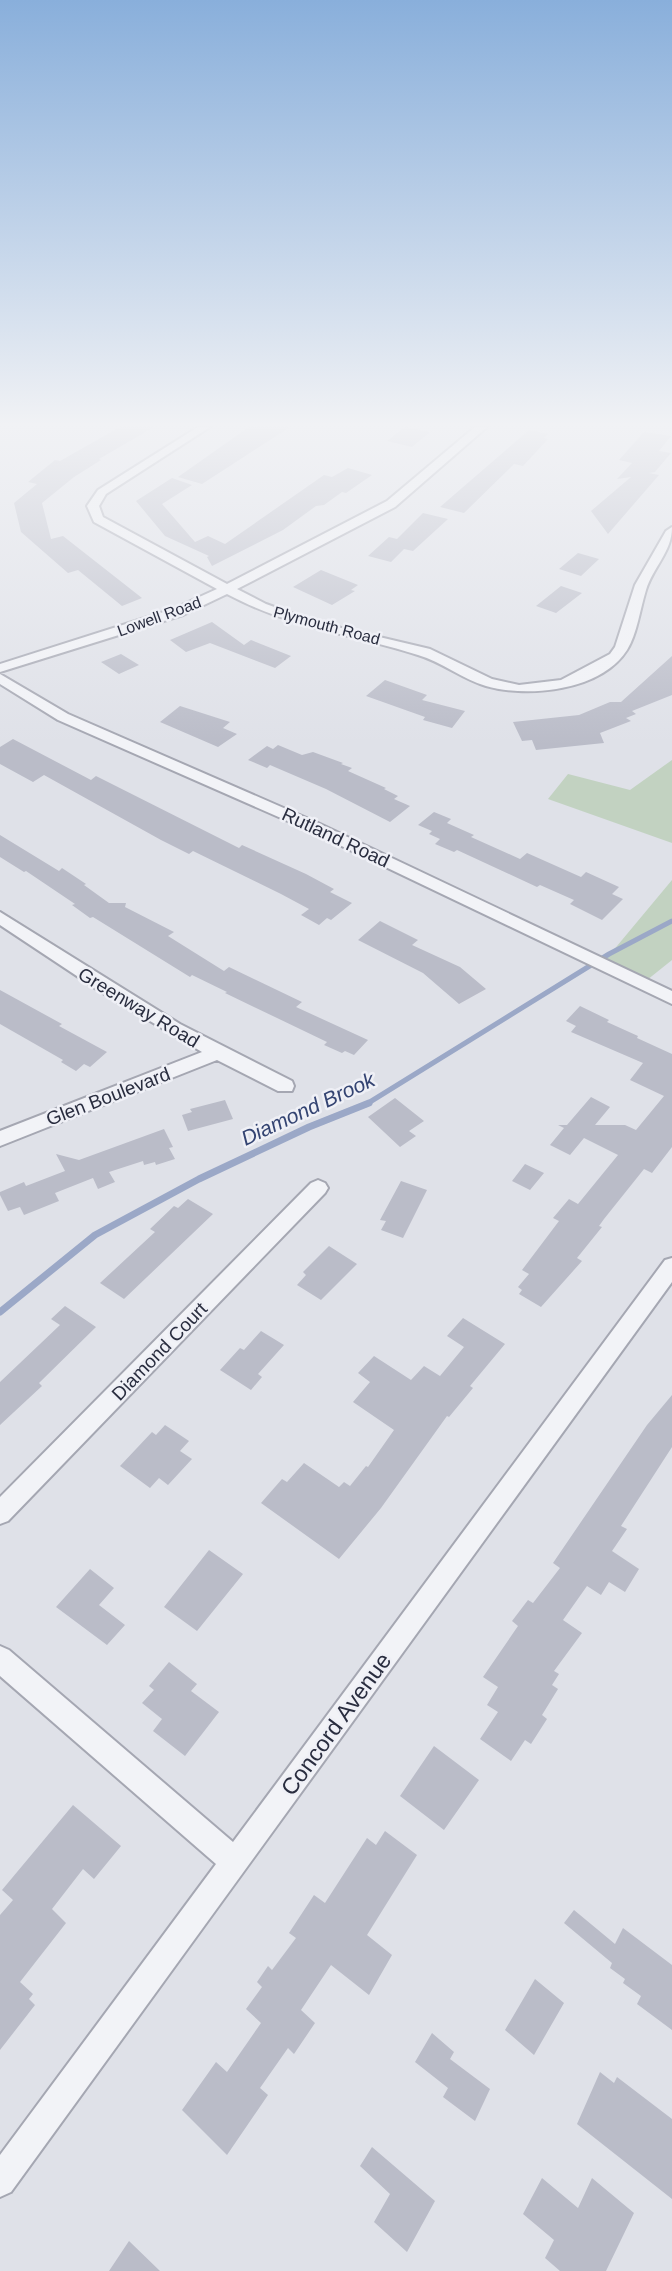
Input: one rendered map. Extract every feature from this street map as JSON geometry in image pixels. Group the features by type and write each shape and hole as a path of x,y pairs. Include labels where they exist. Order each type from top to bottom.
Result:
{"street":[{"name":"Plymouth Road","path":"121,533 227,589 287,617 425,652 503,687 535,689 564,684 606,664 622,647 641,585 670,533"},
{"name":"Lowell Road","path":"0,668 178,612 335,533"},
{"name":"Rutland Road","path":"0,678 64,717 324,831 672,998"},
{"name":"Greenway Road","path":"0,918 118,997 215,1054 285,1086"},
{"name":"Glen Boulevard","path":"0,1139 215,1054"},
{"name":"Diamond Court","path":"0,1513 318,1188"},
{"name":"Concord Avenue","path":"0,2181 672,1266"},
{"path":"0,1659 235,1862"}],"green space":[{"path":"672,760 672,843 548,799 568,774 630,790"},
{"path":"672,880 672,960 642,984 602,964"}],"building":[{"path":"22,533 49,533 51,539 63,536 142,598 122,606 78,570 68,573"},
{"path":"162,533 187,533 195,542 208,536 225,544 241,533 277,533 212,566 207,557 209,556"},
{"path":"403,533 433,533 413,551 404,549 391,562 368,556 389,537 397,539"},
{"path":"578,553 599,559 581,576 559,569"},
{"path":"321,570 358,585 351,590 355,591 332,605 293,587"},
{"path":"561,586 582,593 556,613 536,606"},
{"path":"212,622 244,645 251,640 291,656 275,668 210,643 186,652 170,640"},
{"path":"121,654 139,665 119,674 101,662"},
{"path":"672,656 672,695 632,711 636,714 626,718 631,721 600,733 604,743 536,750 532,740 522,741 513,722 579,715 610,702 621,702"},
{"path":"385,680 427,695 422,700 465,711 452,728 423,720 425,717 366,696"},
{"path":"180,706 230,722 223,728 237,734 218,747 160,722"},
{"path":"13,739 91,780 96,776 239,848 242,845 306,874 334,889 330,892 352,903 331,920 327,918 319,925 301,915 309,909 281,894 193,851 189,854 161,840 44,775 33,782 0,764 0,747"},
{"path":"278,745 302,755 313,752 343,763 341,764 352,768 348,771 386,788 384,789 398,796 394,799 410,806 390,822 326,789 270,765 267,768 248,760 267,746 273,749"},
{"path":"434,812 451,819 447,823 474,835 471,837 520,859 527,853 581,877 586,872 619,887 612,894 623,899 602,920 570,904 574,900 540,885 537,887 457,850 454,852 435,844 440,839 429,834 432,831 418,825"},
{"path":"0,835 59,871 62,868 109,903 126,903 125,907 174,932 168,936 224,971 229,967 302,1002 296,1007 368,1040 354,1055 345,1051 342,1053 324,1045 327,1042 225,993 227,992 192,975 190,977 93,917 90,918 72,905 75,904 0,857"},
{"path":"380,921 418,940 412,945 460,967 486,989 459,1004 423,973 358,940"},
{"path":"0,990 107,1052 90,1067 84,1064 76,1071 61,1062 63,1060 0,1024"},
{"path":"580,1006 672,1054 672,1147 652,1173 644,1169 577,1258 582,1261 541,1307 519,1294 522,1290 518,1287 529,1274 522,1270 559,1221 553,1218 569,1199 578,1204 618,1155 584,1138 570,1155 550,1145 564,1128 558,1125 567,1125 591,1097 610,1107 595,1125 625,1125 636,1130 664,1096 630,1080 643,1063 571,1032 576,1026 566,1021"},
{"path":"395,1098 424,1121 409,1131 416,1136 400,1147 368,1117"},
{"path":"225,1100 233,1119 188,1131 182,1115 192,1112 190,1109"},
{"path":"164,1129 173,1147 169,1148 175,1159 156,1165 155,1162 144,1165 143,1161 109,1172 115,1182 98,1189 93,1178 55,1193 59,1201 24,1215 20,1207 8,1211 0,1195 0,1192 24,1182 26,1186 65,1171 56,1154 79,1160"},
{"path":"525,1164 544,1173 530,1190 512,1181"},
{"path":"401,1181 427,1190 403,1238 381,1230 386,1221 380,1220"},
{"path":"188,1199 213,1214 124,1299 100,1283 155,1232 150,1229 174,1206 178,1208"},
{"path":"329,1246 357,1264 321,1300 297,1285 306,1275 303,1272"},
{"path":"65,1306 96,1327 39,1383 42,1386 0,1425 0,1382 60,1325 51,1319"},
{"path":"463,1318 505,1344 339,1559 261,1503 282,1479 287,1482 304,1463 339,1487 344,1482 350,1486 366,1466 368,1467 394,1430 353,1402 370,1382 358,1373 374,1356 411,1380 424,1366 440,1376 464,1347 447,1336"},
{"path":"261,1331 284,1345 258,1374 262,1377 251,1390 220,1370 240,1348 244,1350"},
{"path":"672,1395 672,1447 621,1526 627,1529 612,1551 639,1569 625,1592 609,1582 601,1595 587,1586 563,1620 582,1633 554,1671 559,1674 552,1685 558,1689 542,1715 547,1719 531,1744 525,1740 511,1761 480,1739 498,1712 487,1705 498,1687 483,1677 518,1626 512,1621 528,1600 533,1603 560,1568 553,1563 647,1425"},
{"path":"165,1425 189,1441 180,1451 192,1459 168,1485 159,1478 150,1488 120,1466 152,1432 156,1435"},
{"path":"209,1550 243,1574 197,1631 164,1607"},
{"path":"90,1569 114,1588 99,1605 125,1625 107,1645 56,1607"},
{"path":"169,1662 197,1684 191,1691 219,1712 185,1756 153,1731 162,1719 142,1703 154,1690 149,1686"},
{"path":"434,1746 479,1780 444,1830 400,1796"},
{"path":"73,1805 121,1846 94,1879 83,1869 52,1909 66,1923 20,1982 33,1994 29,1999 35,2005 0,2050 0,1915 13,1900 2,1890"},
{"path":"385,1831 417,1855 367,1935 392,1955 369,1995 331,1965 301,2010 315,2023 294,2054 288,2048 260,2088 268,2095 227,2155 182,2110 216,2062 227,2072 261,2023 246,2009 262,1987 257,1982 268,1966 272,1970 296,1938 289,1933 314,1895 325,1903 367,1838 376,1845"},
{"path":"574,1910 615,1944 623,1928 672,1965 672,2030 637,2004 641,1996 623,1983 625,1979 610,1968 612,1963 564,1923"},
{"path":"535,1979 564,2003 534,2055 505,2030"},
{"path":"432,2033 454,2052 450,2059 490,2089 475,2121 443,2097 448,2088 415,2062"},
{"path":"600,2072 614,2083 617,2077 672,2119 672,2199 577,2124"},
{"path":"372,2147 435,2201 407,2252 374,2222 390,2194 360,2166"},
{"path":"542,2178 578,2208 592,2178 634,2213 606,2271 560,2271 545,2258 554,2240 523,2214"},
{"path":"129,2241 160,2271 109,2271"}],"waterway":[{"name":"Diamond Brook","path":"367,1104 609,954 672,921"},
{"name":"Diamond Brook","path":"0,1312 95,1235 199,1179 309,1127 367,1104"}]}
